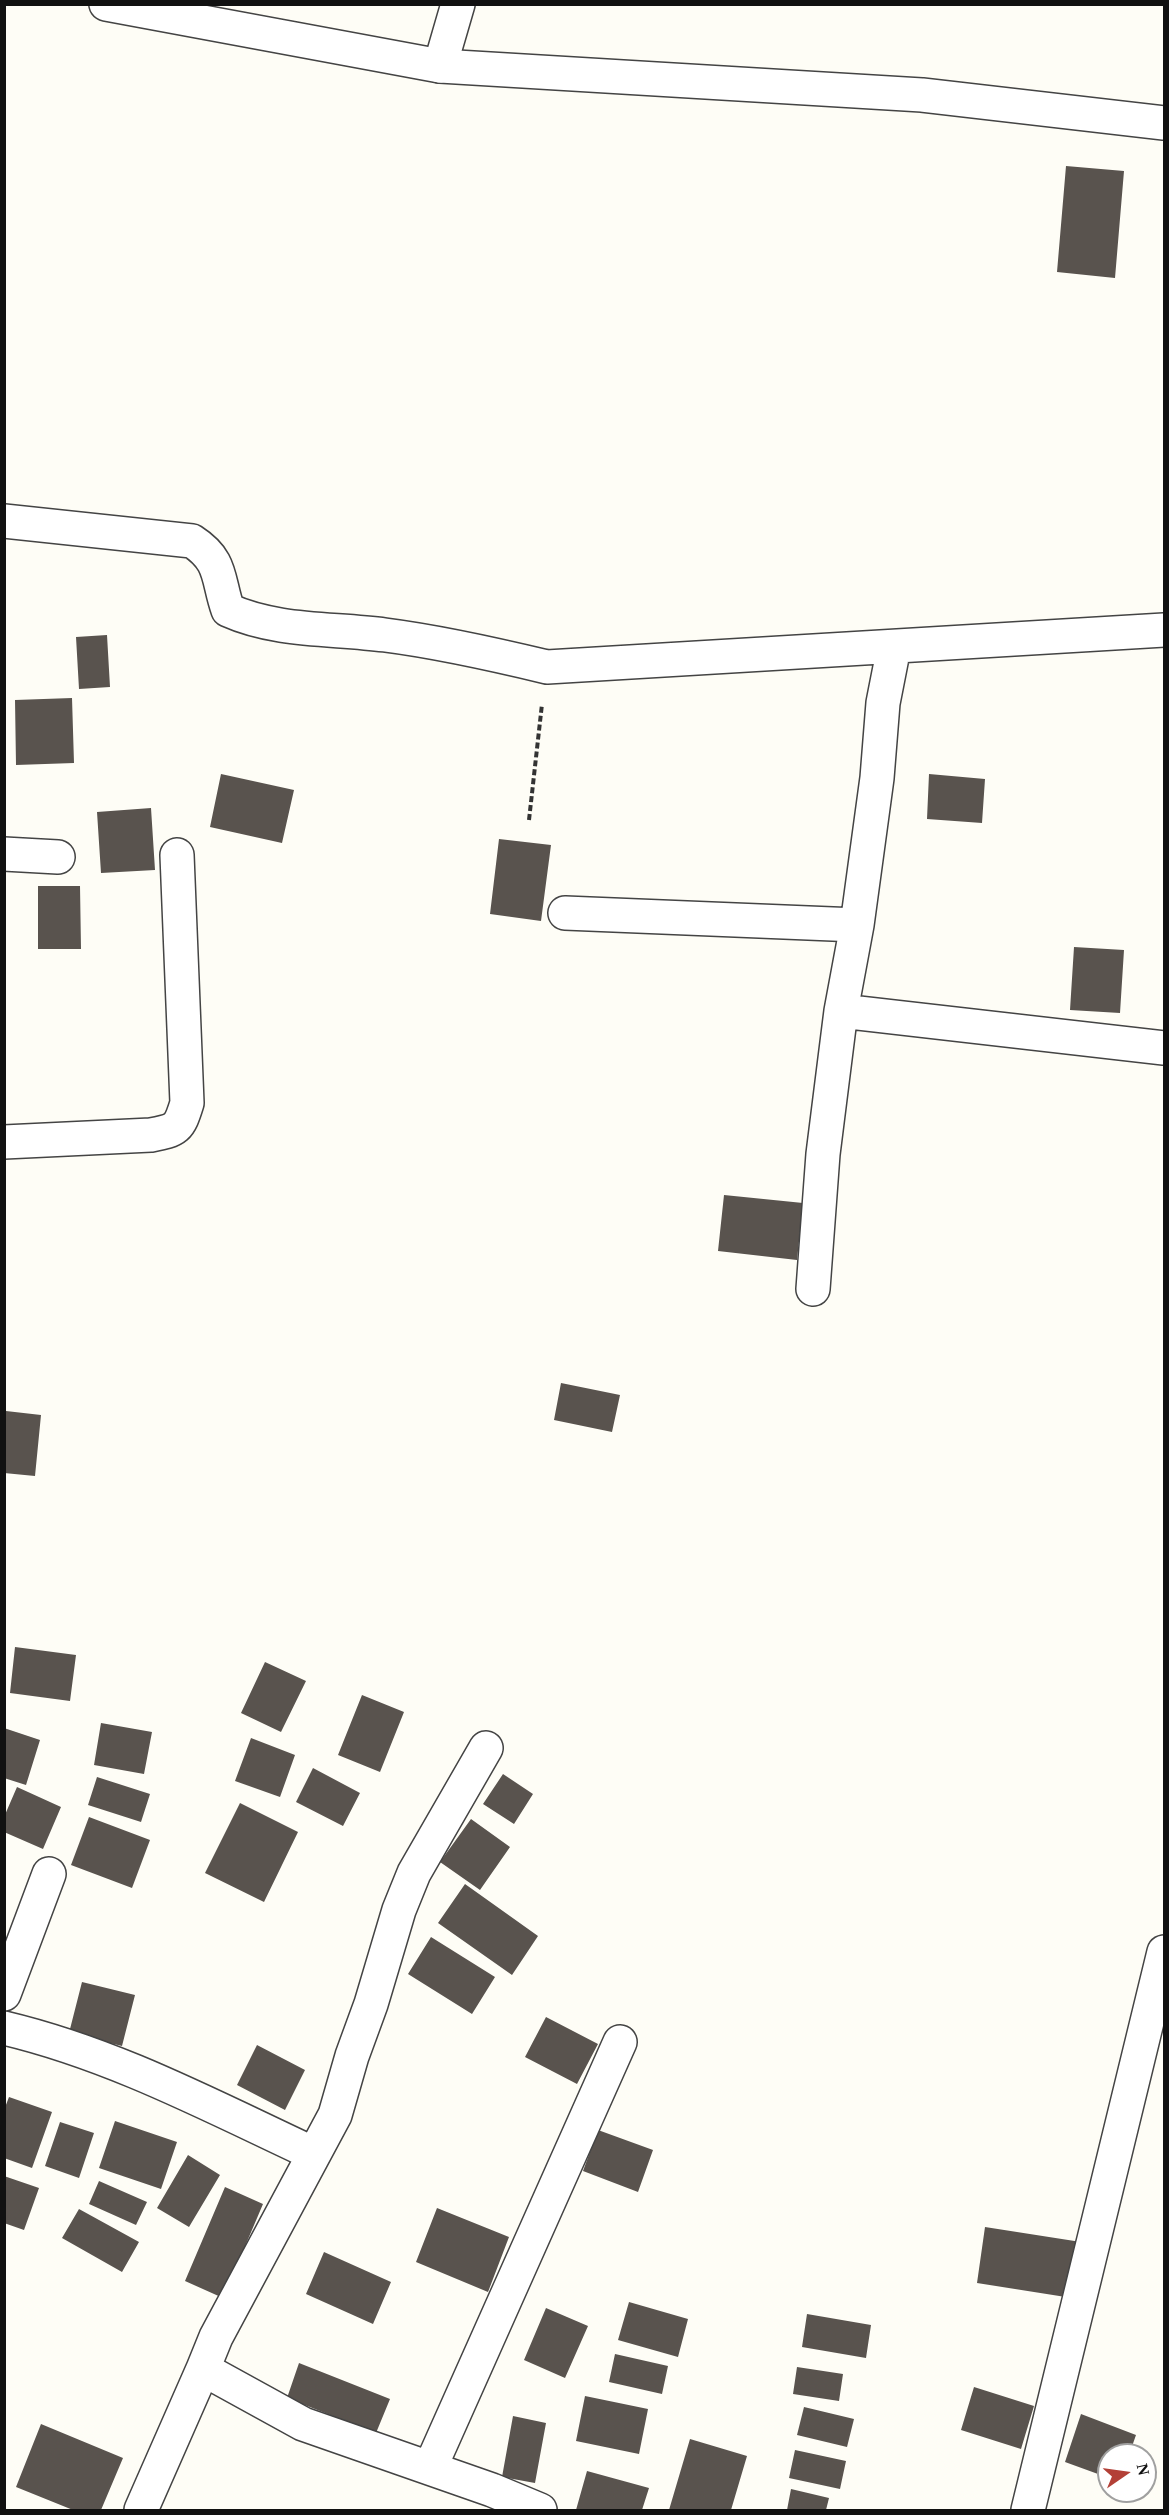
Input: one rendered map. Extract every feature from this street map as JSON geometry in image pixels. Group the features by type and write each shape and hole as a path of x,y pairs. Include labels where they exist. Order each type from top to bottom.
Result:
{"street":[{"path":"106,4 440,66 922,94 1164,123"},
{"path":"440,66 458,4"},
{"path":"4,521 192,541 206,549 214,560 221,576 228,610 264,624 386,635 476,650 547,668 1164,630"},
{"path":"813,1289 823,1154 841,1011 857,925 877,777 883,703 894,647"},
{"path":"4,854 58,857"},
{"path":"4,1142 151,1135 172,1131 180,1125 187,1103 177,855"},
{"path":"565,913 857,925"},
{"path":"841,1011 1164,1048"},
{"path":"141,2511 216,2337 336,2115 352,2056 371,2004 399,1910 414,1873 486,1748"},
{"path":"4,1994 49,1874"},
{"path":"1028,2511 1164,1952"},
{"path":"4,2028 43,2037 130,2068 314,2154"},
{"path":"430,2468 620,2042"},
{"path":"203,2368 303,2424 492,2490 540,2511"}],"path":[{"path":"529,820 547,668"}],"building":[{"path":"1066,166 1124,171 1115,278 1057,272"},
{"path":"107,635 110,687 79,689 76,637"},
{"path":"72,698 74,763 16,765 15,700"},
{"path":"221,774 294,790 282,843 210,827"},
{"path":"929,774 985,779 982,823 927,819"},
{"path":"151,808 155,870 101,873 97,812"},
{"path":"499,839 551,845 541,921 490,914"},
{"path":"38,886 80,886 81,949 38,949"},
{"path":"1074,947 1124,950 1120,1013 1070,1010"},
{"path":"724,1195 803,1203 797,1260 718,1251"},
{"path":"561,1383 620,1395 612,1432 554,1420"},
{"path":"6,1411 41,1415 35,1476 4,1473"},
{"path":"15,1647 76,1655 70,1701 10,1693"},
{"path":"265,1662 306,1681 281,1732 241,1713"},
{"path":"362,1695 404,1712 380,1772 338,1755"},
{"path":"101,1723 152,1732 144,1774 94,1765"},
{"path":"4,1728 40,1740 26,1785 4,1778"},
{"path":"251,1738 295,1755 280,1797 235,1781"},
{"path":"313,1768 360,1793 343,1826 296,1802"},
{"path":"503,1774 533,1794 514,1824 483,1804"},
{"path":"97,1777 150,1794 141,1822 88,1805"},
{"path":"17,1787 61,1807 43,1849 4,1832 4,1817"},
{"path":"240,1803 298,1832 264,1902 205,1873"},
{"path":"89,1817 150,1840 132,1888 71,1865"},
{"path":"471,1819 510,1847 480,1890 440,1862"},
{"path":"465,1884 538,1936 512,1975 438,1923"},
{"path":"431,1937 495,1977 472,2014 408,1974"},
{"path":"82,1982 135,1995 122,2046 69,2033"},
{"path":"546,2017 598,2044 577,2084 525,2057"},
{"path":"257,2045 305,2070 285,2110 237,2085"},
{"path":"9,2097 52,2112 32,2168 4,2158 4,2110"},
{"path":"115,2121 177,2142 161,2189 99,2168"},
{"path":"60,2122 94,2133 79,2178 45,2166"},
{"path":"598,2130 653,2150 638,2192 583,2171"},
{"path":"188,2155 220,2175 189,2227 157,2208"},
{"path":"4,2176 39,2188 24,2230 4,2223"},
{"path":"99,2181 147,2202 136,2225 89,2204"},
{"path":"225,2187 263,2204 223,2298 185,2281"},
{"path":"437,2208 509,2237 488,2292 416,2262"},
{"path":"79,2209 139,2242 122,2272 62,2238"},
{"path":"985,2227 1081,2242 1072,2298 977,2283"},
{"path":"324,2252 391,2282 373,2324 306,2294"},
{"path":"629,2302 688,2319 678,2357 618,2340"},
{"path":"546,2308 588,2326 565,2378 524,2360"},
{"path":"807,2314 871,2325 866,2358 802,2347"},
{"path":"615,2354 668,2366 662,2394 609,2382"},
{"path":"299,2363 390,2399 376,2433 287,2398"},
{"path":"797,2367 843,2374 839,2401 793,2394"},
{"path":"974,2387 1034,2406 1021,2449 961,2430"},
{"path":"585,2396 648,2409 639,2454 576,2441"},
{"path":"804,2407 854,2419 847,2447 797,2435"},
{"path":"1081,2414 1136,2435 1133,2443 1097,2443 1097,2474 1065,2462"},
{"path":"513,2416 546,2423 535,2483 502,2477"},
{"path":"41,2424 123,2458 101,2510 73,2510 16,2487"},
{"path":"690,2439 747,2456 731,2510 669,2510"},
{"path":"795,2450 846,2461 840,2489 789,2478"},
{"path":"587,2471 649,2488 642,2510 576,2510"},
{"path":"791,2489 829,2498 826,2510 787,2510"}]}
